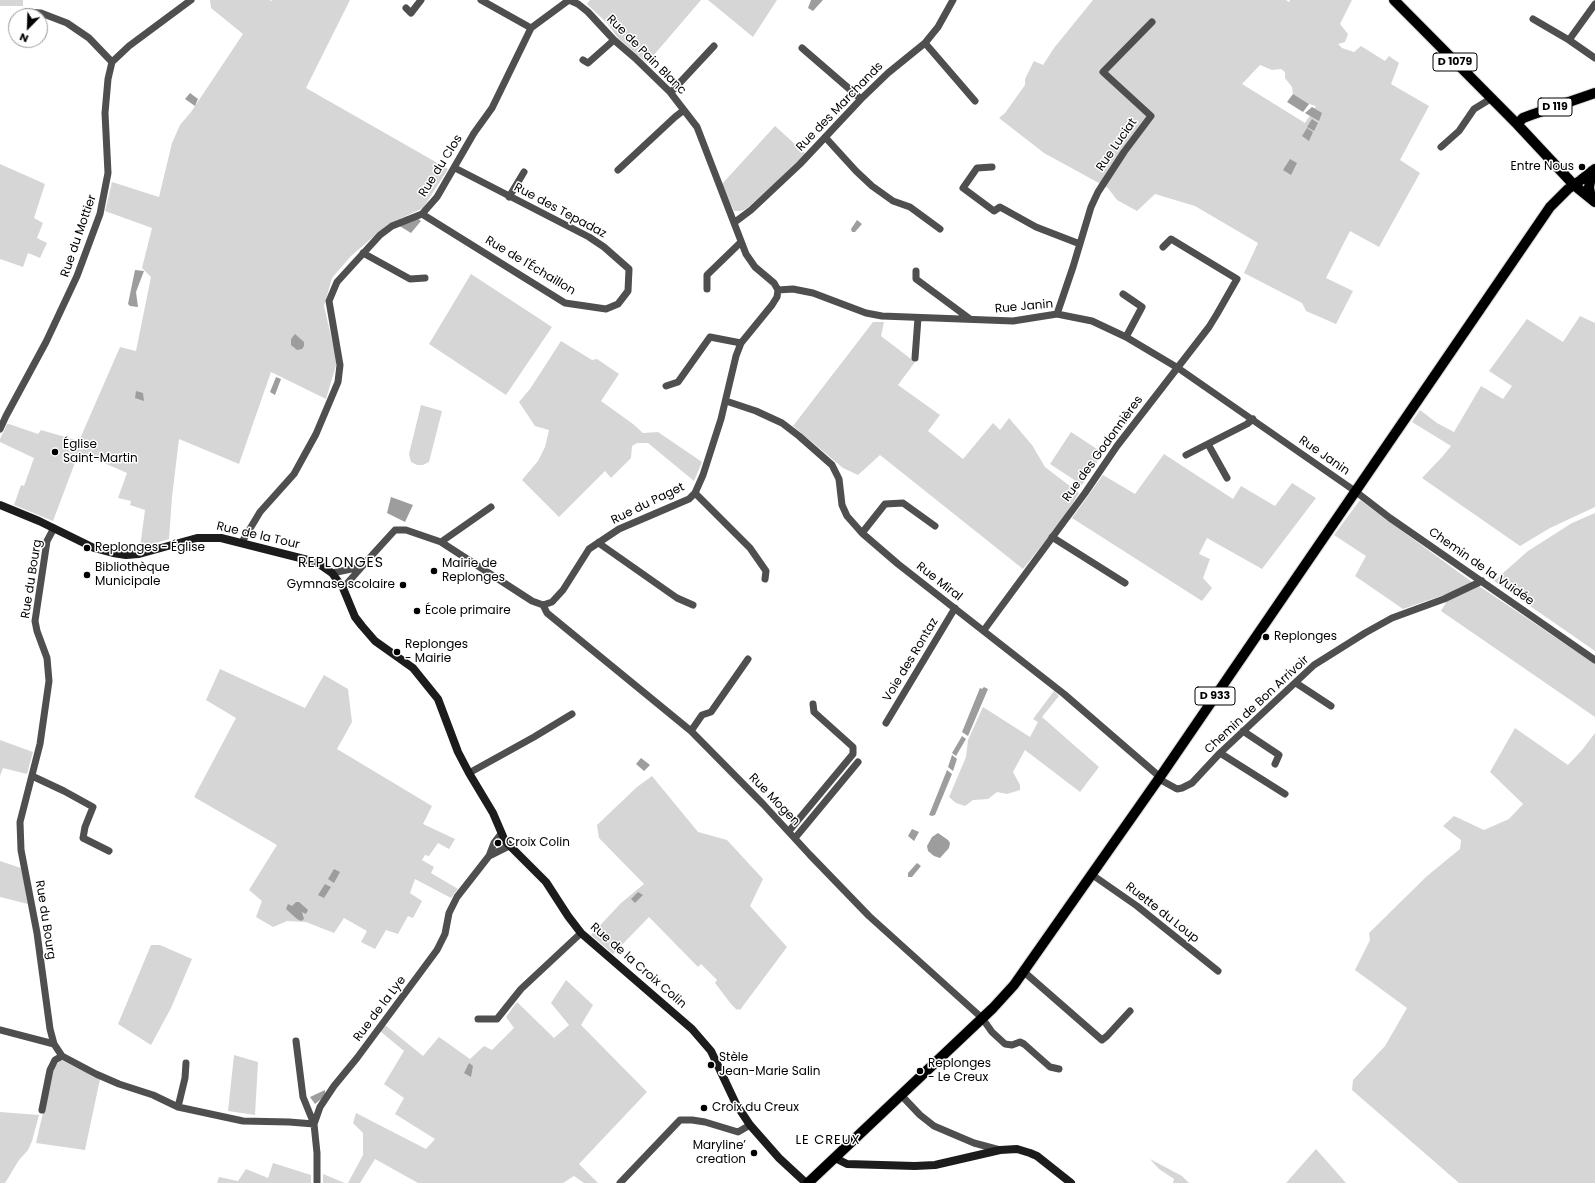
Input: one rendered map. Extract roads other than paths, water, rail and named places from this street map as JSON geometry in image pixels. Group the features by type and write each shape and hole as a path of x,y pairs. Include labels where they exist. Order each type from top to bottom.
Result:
{"main road":[{"name":"D 1079","path":"1394,0 1492,98 1574,185 1593,201"},
{"name":"D 119","path":"1517,124 1523,118 1595,93"},
{"name":"D 933","path":"807,1183 1002,999 1160,778 1550,207 1568,188 1594,170"},
{"name":"D 933","path":"1593,201 1589,187 1594,170"}],"street":[{"path":"48,16 67,23 88,38 112,62 128,46 192,0"},
{"path":"406,8 411,13 421,0"},
{"path":"481,0 531,28 569,0"},
{"name":"Rue de Pain Blanc","path":"569,0 578,4 588,12 614,40 670,92 697,126 735,222"},
{"name":"Rue des Marchands","path":"735,222 762,200 800,164 861,98 888,73 925,43 938,27 953,0"},
{"path":"1569,40 1595,4"},
{"path":"1533,19 1569,40 1595,58"},
{"name":"Rue Luciat","path":"1056,314 1091,207 1098,192 1124,152 1152,116 1103,72 1152,22"},
{"name":"Rue du Clos","path":"242,542 260,512 294,474 316,434 338,382 340,365 329,301 337,282 380,235 392,226 422,214 437,197 474,133 492,108 531,28"},
{"path":"583,60 588,63 614,40"},
{"path":"925,43 975,101"},
{"path":"670,92 714,46"},
{"path":"802,48 861,98"},
{"name":"Rue du Mottier","path":"0,429 50,336 77,276 100,214 108,173 105,113 108,79 112,62"},
{"path":"1441,147 1459,131 1474,109 1492,98"},
{"path":"618,170 684,110"},
{"path":"825,137 872,186 893,201 910,206 940,229"},
{"path":"992,167 977,168 963,188 994,212 1000,207 1036,227 1080,244"},
{"name":"Rue des Tepadaz","path":"455,168 589,237 604,247 630,269 628,292"},
{"path":"509,197 524,172"},
{"name":"Rue de l'Échaillon","path":"422,214 565,303 606,308 618,304 628,292"},
{"path":"735,222 741,242 752,263 774,283 778,290"},
{"name":"Rue des Godonnières","path":"984,630 1118,446 1217,314 1237,279 1171,239 1163,247"},
{"path":"707,289 707,274 741,242"},
{"path":"363,253 410,279 425,278"},
{"path":"916,271 916,279 970,319"},
{"name":"Rue Janin","path":"778,290 793,289 813,293 866,313 882,316 1013,321 1056,314 1092,321 1126,337 1178,368 1355,491"},
{"name":"Rue du Paget","path":"543,605 552,602 563,590 590,549 599,542 619,529 688,499 695,493 704,475 726,402 736,356 741,343 772,305 777,297 778,290"},
{"path":"1123,294 1142,307 1126,337"},
{"path":"915,358 918,318"},
{"path":"666,386 678,382 710,337 741,343"},
{"name":"Rue Miral","path":"726,402 756,411 782,423 832,465 839,479 842,505 847,516 862,533 898,564 1064,694 1160,778"},
{"path":"1186,454 1247,424 1253,419"},
{"path":"1208,444 1227,478"},
{"name":"Chemin de la Vuidée","path":"1355,491 1390,518 1595,660"},
{"path":"695,493 750,548 766,571 765,579"},
{"path":"862,533 885,504 903,503 935,526"},
{"name":"Rue de la Tour","path":"0,505 54,528 94,548 126,555 139,554 197,538 221,538 242,542 319,564 332,573 344,588"},
{"path":"441,542 491,507"},
{"name":"Rue du Bourg","path":"54,528 47,541 35,620 37,631 47,658 50,681 40,744 20,822 21,850 37,933 50,1029 54,1044 62,1056 96,1074 178,1106 243,1121 314,1124"},
{"path":"344,588 395,530 406,530 441,542 532,601 543,605"},
{"path":"1052,537 1125,583"},
{"path":"599,542 678,598 693,605"},
{"path":"332,573 362,566"},
{"name":"Chemin de Bon Arrivoir","path":"1160,778 1172,787 1182,788 1197,778 1220,753 1314,665 1392,618 1444,599 1482,581"},
{"name":"Rue de la Croix Colin","path":"344,588 355,617 362,626 375,641 413,668 438,699 458,752 469,774 493,813 501,834 509,846 539,873 581,933 692,1029 711,1051 736,1104 750,1124 779,1158 807,1183"},
{"name":"Rue Mogen","path":"543,605 547,613 691,731 789,831 869,916 982,1018 992,1032 1006,1044 1012,1045 1020,1042 1024,1044 1050,1067 1060,1070"},
{"name":"Voie des Rontaz","path":"886,723 955,608"},
{"path":"691,731 702,715 711,712 748,659"},
{"path":"1296,683 1332,706"},
{"path":"789,831 853,754 853,747 814,712 813,704"},
{"path":"469,774 534,738 572,714"},
{"path":"1244,731 1279,755 1275,764"},
{"path":"1220,753 1285,794"},
{"path":"795,838 858,762"},
{"path":"32,776 93,807 85,827 83,838 110,851"},
{"name":"Rue de la Lye","path":"317,1183 317,1153 314,1124 320,1107 334,1086 357,1058 437,950 445,934 449,913 457,897 489,856 494,843 501,834"},
{"name":"Rue de la Lye","path":"489,856 509,846"},
{"name":"Ruette du Loup","path":"1091,874 1137,906 1218,971"},
{"path":"478,1019 497,1019 521,989 581,933"},
{"path":"1023,971 1102,1040 1130,1011"},
{"path":"0,1030 54,1044"},
{"path":"296,1041 303,1097 314,1124"},
{"path":"42,1110 50,1070 55,1060 62,1056"},
{"path":"178,1106 185,1078 186,1064"},
{"path":"901,1095 920,1115 934,1126 974,1143 1000,1150"},
{"path":"620,1183 680,1120 705,1122 738,1132 750,1124"},
{"path":"972,1156 974,1143"},
{"path":"835,1158 847,1164 915,1166 935,1165 1000,1150 1017,1149 1030,1153 1045,1162 1071,1183"}],"place":[{"name":"Entre Nous","path":"1582,167"},
{"name":"Église Saint-Martin","path":"55,452"},
{"name":"Replonges - Église","path":"87,548"},
{"name":"Mairie de Replonges","path":"434,571"},
{"name":"Bibliothèque Municipale","path":"87,575"},
{"name":"Gymnase scolaire","path":"403,585"},
{"name":"École primaire","path":"417,611"},
{"name":"Replonges","path":"1266,637"},
{"name":"Replonges - Mairie","path":"397,652"},
{"name":"Croix Colin","path":"498,843"},
{"name":"Stèle Jean-Marie Salin","path":"711,1065"},
{"name":"Replonges - Le Creux","path":"920,1071"},
{"name":"Croix du Creux","path":"704,1108"},
{"name":"Maryline’ creation","path":"754,1153"}],"district":[{"name":"REPLONGES","path":"341,563"},
{"name":"LE CREUX","path":"828,1141"}]}
